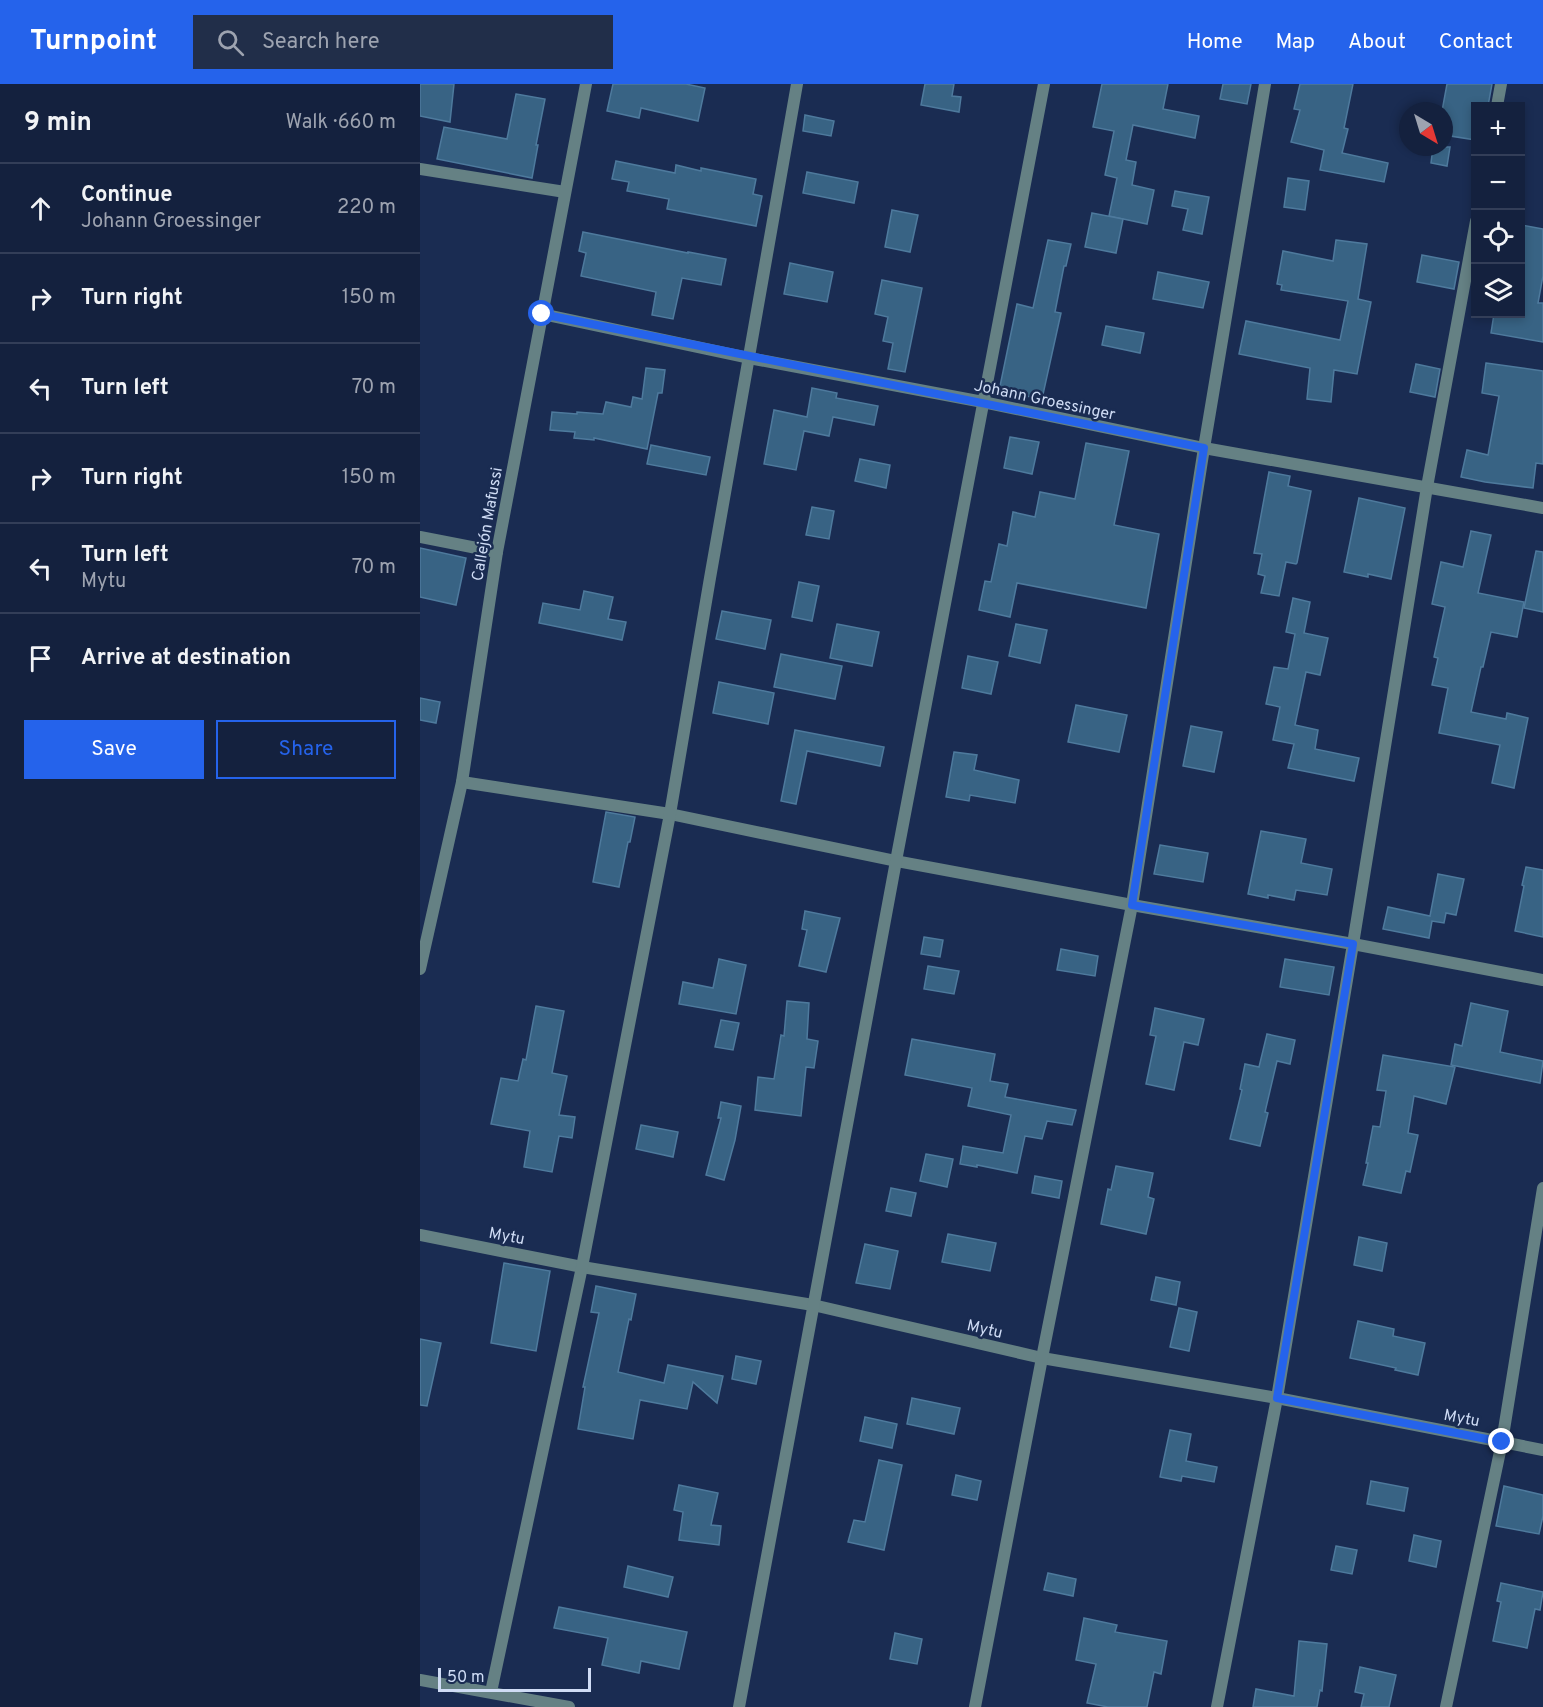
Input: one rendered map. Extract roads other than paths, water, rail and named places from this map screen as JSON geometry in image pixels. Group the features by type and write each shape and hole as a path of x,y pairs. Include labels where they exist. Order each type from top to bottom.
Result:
{"street":[{"name":"Callejón Mafussi","path":"421,961 462,782 497,552 586,84"},
{"path":"491,1692 582,1267 670,813 797,84"},
{"path":"739,1707 896,861 1044,84"},
{"path":"975,1707 1132,905 1264,84"},
{"path":"1498,102 1501,84"},
{"path":"420,169 565,192"},
{"path":"1217,1707 1277,1398 1426,487 1471,248"},
{"name":"Johann Groessinger","path":"542,314 749,358 983,402 1204,448 1543,507"},
{"path":"420,537 497,552"},
{"path":"462,782 670,813 896,861 1543,980"},
{"path":"1446,1707 1502,1442 1543,1188"},
{"name":"Mytu","path":"420,1235 582,1267 813,1305 1042,1358 1277,1398 1543,1450"},
{"path":"420,1680 569,1707"}]}
